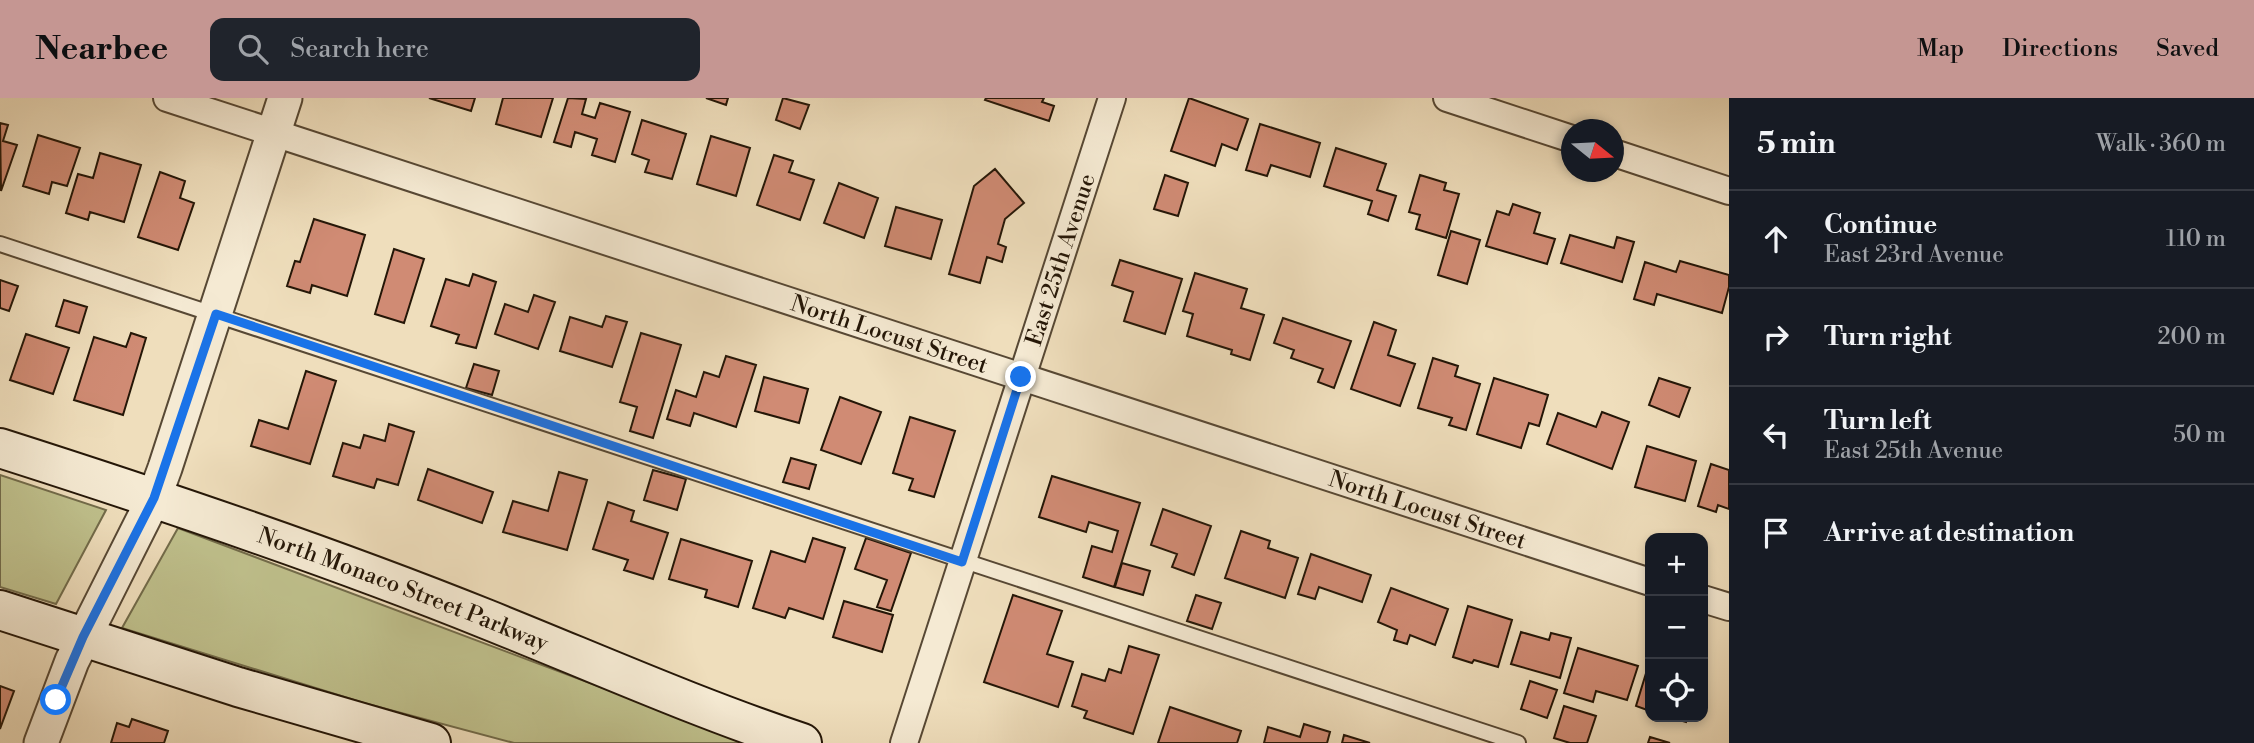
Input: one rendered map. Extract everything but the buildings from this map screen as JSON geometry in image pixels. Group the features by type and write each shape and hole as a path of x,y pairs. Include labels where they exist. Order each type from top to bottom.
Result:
{"main road":[{"name":"North Monaco Street Parkway","path":"0,448 154,498 472,613 734,720 802,743"},
{"path":"0,610 237,687 431,743"}],"street":[{"name":"North Locust Street","path":"167,98 1645,580"},
{"path":"41,743 83,637 154,498 285,98"},
{"name":"East 25th Avenue","path":"904,743 1112,98"},
{"path":"1447,98 1561,135"},
{"path":"1624,156 1729,191"},
{"path":"1708,601 1729,607"}],"lane":[{"path":"0,244 1518,743"}],"green space":[{"path":"0,475 106,510 56,604 0,587"},
{"path":"178,528 749,743 514,743 364,703 122,628"}],"route":[{"path":"56,700 83,637 154,498 216,314 962,562 1021,377"}]}
